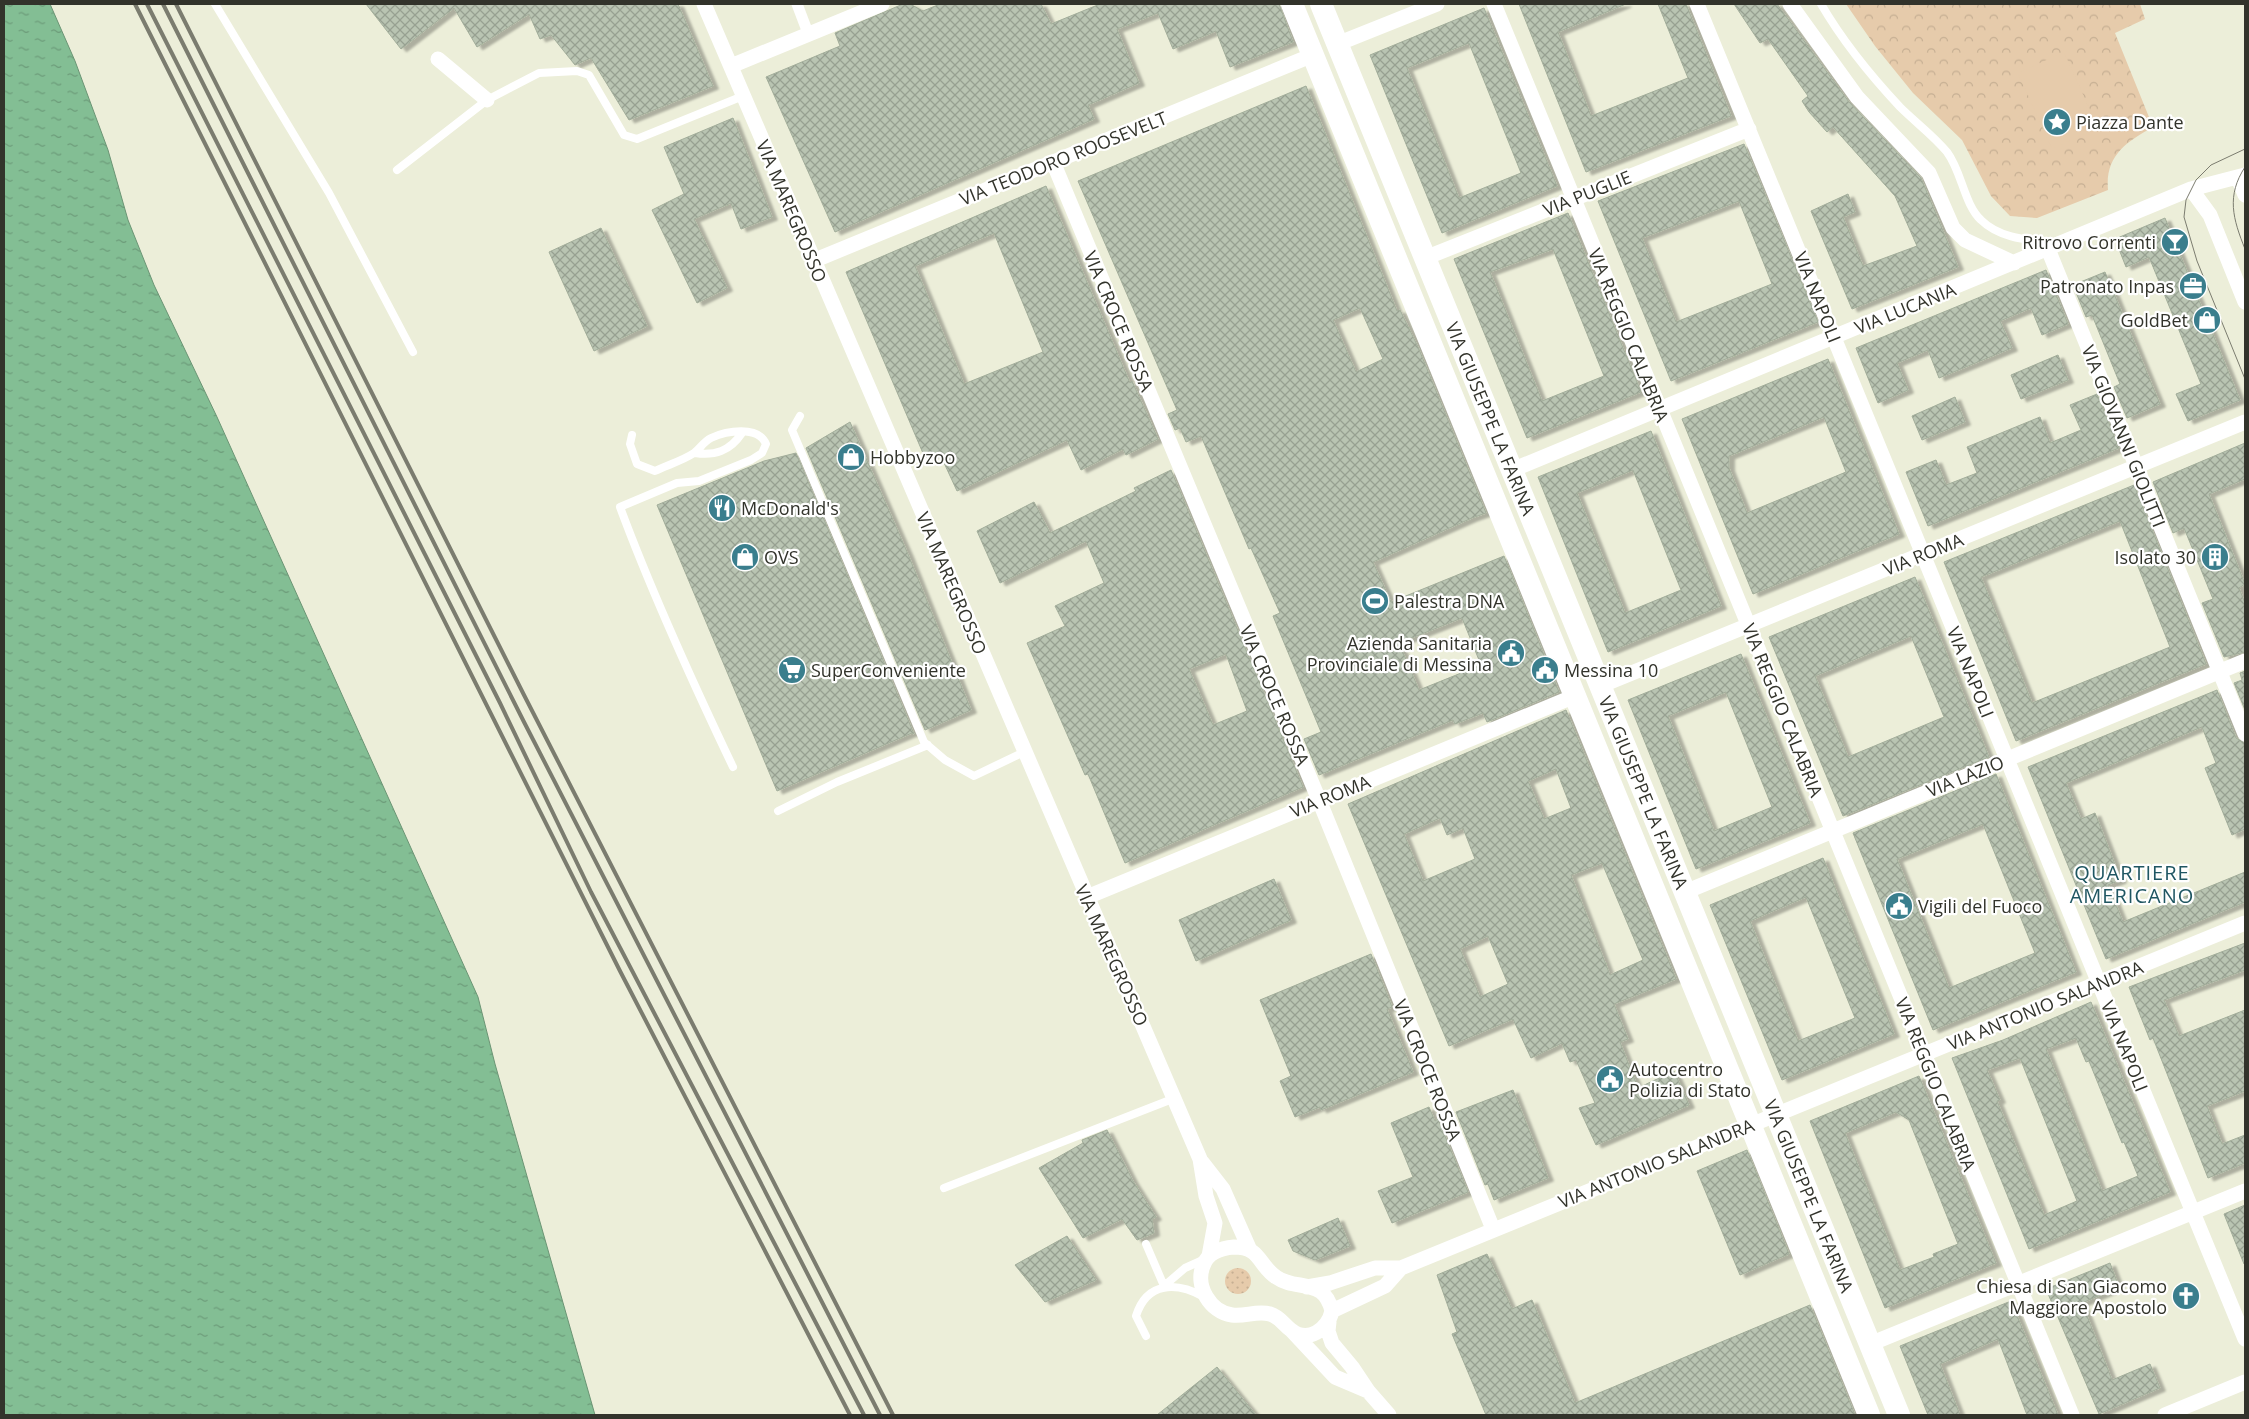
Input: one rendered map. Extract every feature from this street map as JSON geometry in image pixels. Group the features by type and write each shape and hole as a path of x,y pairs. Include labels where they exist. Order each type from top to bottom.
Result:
{"main road":[{"name":"VIA GIUSEPPE LA FARINA","path":"1292,4 1869,1415"},
{"name":"VIA GIUSEPPE LA FARINA","path":"1321,4 1899,1415"}],"street":[{"name":"VIA MAREGROSSO","path":"704,4 1024,752 1202,1162"},
{"path":"797,4 808,33"},
{"path":"731,66 866,7 882,4"},
{"path":"1338,44 1437,4"},
{"name":"VIA REGGIO CALABRIA","path":"1494,4 2072,1415"},
{"name":"VIA NAPOLI","path":"1698,4 2245,1339"},
{"path":"1790,4 1858,97 1929,173 1953,228 1965,240 2014,263"},
{"name":"VIA TEODORO ROOSEVELT","path":"813,261 1312,55"},
{"path":"438,59 487,100"},
{"name":"VIA PUGLIE","path":"1425,258 1749,129"},
{"name":"VIA CROCE ROSSA","path":"1053,162 1319,800 1493,1230"},
{"path":"2242,176 2245,194"},
{"name":"VIA LUCANIA","path":"1512,470 2191,189 2242,176"},
{"path":"2191,189 2210,215 2245,302"},
{"name":"VIA GIOVANNI GIOLITTI","path":"2055,246 2137,467 2245,734"},
{"name":"VIA ROMA","path":"1600,686 2245,422"},
{"name":"VIA LAZIO","path":"1685,892 2245,661"},
{"name":"VIA ROMA","path":"1087,898 1319,800 1575,696"},
{"name":"VIA ANTONIO SALANDRA","path":"1401,1268 2245,923"},
{"path":"1202,1162 1223,1189 1249,1248 1258,1255 1275,1276 1288,1284 1307,1287 1325,1295 1330,1317 1328,1331 1332,1343 1352,1367 1368,1391 1389,1415"},
{"path":"1202,1162 1206,1196 1215,1223 1208,1257 1200,1279 1202,1289 1208,1299 1218,1310 1228,1314 1268,1314 1278,1318 1335,1377 1368,1391"},
{"path":"1870,1344 2245,1191"},
{"path":"1208,1257 1228,1247 1249,1248"},
{"path":"1307,1287 1330,1283 1375,1268 1401,1268"},
{"path":"1289,1328 1296,1333 1309,1335 1320,1331 1330,1317 1384,1286 1401,1268"},
{"path":"2164,1415 2245,1382"}],"lane":[{"path":"215,4 329,193 413,352"},
{"path":"1821,4 1886,90 1947,153 1963,183 1972,209 1981,220 1995,230 2009,236 2055,246"},
{"path":"397,170 487,100 539,73 577,71 590,75 624,135 637,139 743,96"},
{"path":"800,416 792,430 924,742 945,760 974,776 1024,752"},
{"path":"632,435 630,444 637,464 655,471 695,453 702,444 711,438 728,432 754,432 760,435 766,444 762,453 699,481 677,483 620,507 642,566 692,681 733,767"},
{"path":"695,453 711,455 723,451 736,442 742,433"},
{"path":"778,812 837,782 928,745"},
{"path":"944,1188 1174,1098"},
{"path":"1146,1244 1161,1288"},
{"path":"1146,1336 1136,1316 1140,1305 1185,1268 1208,1257"},
{"path":"1161,1288 1184,1288 1208,1299"}],"green space":[{"path":"1846,4 2140,4 2145,19 2115,33 2153,127 2134,138 2119,151 2110,168 2108,190 2037,218 2010,216 1991,196 1962,140 1913,93 1875,46"},
{"path":"2064,52 2098,128 2052,149 2018,73"},
{"path":"1238,1268 1247,1272 1251,1281 1247,1290 1238,1294 1229,1290 1225,1281 1229,1272"}],"water":[{"path":"4,4 50,4 75,61 108,150 128,220 154,285 217,417 478,997 495,1064 595,1415 4,1415"}],"building":[{"path":"366,4 678,4 713,86 629,120 591,58 575,65 551,35 540,39 529,14 477,47 454,8 401,49"},
{"path":"903,4 910,4 923,11 940,4 1041,4 1051,24 1100,4 1279,4 1293,42 1230,67 1216,31 1173,49 1158,13 1117,29 1139,83 1088,105 1094,119 835,232 766,77 840,46 835,33"},
{"path":"1519,4 1626,4 1558,32 1591,116 1688,78 1658,4 1686,4 1731,116 1586,172"},
{"path":"1734,4 1777,4 1849,102 1921,178 1958,267 1852,309 1811,211 1848,194 1855,212 1843,217 1863,266 1917,246 1895,196 1833,127 1827,132 1809,112 1802,101 1808,96 1768,39 1760,43"},
{"path":"1484,8 1557,186 1442,233 1370,55","holes":["1469,43 1521,173 1459,198 1407,68"]},
{"path":"1306,86 1397,311 1400,310 1418,347 1486,513 1373,562 1391,602 1504,556 1559,692 1487,722 1483,713 1455,724 1453,720 1319,775 1304,739 1321,732 1273,616 1280,613 1251,548 1249,549 1201,436 1186,442 1180,428 1175,430 1168,414 1177,410 1078,181","holes":["1360,308 1383,359 1356,372 1333,320","1462,618 1481,665 1419,690 1399,643"]},
{"path":"733,118 772,217 741,229 731,203 694,219 727,288 697,303 652,210 684,194 664,147"},
{"path":"1744,144 1818,322 1671,381 1598,201","holes":["1739,201 1772,284 1676,322 1642,238"]},
{"path":"1046,186 1130,383 1132,381 1158,439 1126,455 1123,449 1081,470 1067,440 957,491 939,452 925,458 846,272","holes":["994,233 1043,352 964,384 915,266"]},
{"path":"1568,213 1641,392 1527,438 1454,259","holes":["1553,249 1604,376 1542,401 1490,272"]},
{"path":"2165,218 2240,400 2188,421 2176,394 2201,384 2149,257 2126,267 2115,239"},
{"path":"601,228 647,326 594,351 549,252"},
{"path":"2046,270 2068,324 2042,335 2031,308 2000,321 2012,348 1939,378 1928,350 1897,363 1908,390 1878,403 1856,348"},
{"path":"2105,272 2160,404 2127,418 2114,387 2120,384 2092,315 2086,317 2073,285"},
{"path":"2058,355 2068,380 2021,399 2011,375"},
{"path":"1828,359 1899,534 1753,594 1682,419","holes":["1824,417 1846,472 1747,513 1729,468 1729,456"]},
{"path":"2097,394 2119,448 1928,526 1906,472 1936,460 1946,485 1977,473 1967,447 2040,417 2050,443 2081,430 2070,405"},
{"path":"1955,397 1965,422 1922,440 1912,416"},
{"path":"850,422 908,554 971,710 925,730 806,448"},
{"path":"1651,431 1721,606 1608,652 1538,477","holes":["1633,470 1681,590 1625,613 1577,493"]},
{"name":"Isolato 30","path":"2245,443 2245,479 2209,494 2245,584 2239,588 2245,603 2245,652 2224,657 2202,603 2213,599 2184,528 2173,533 2153,482"},
{"path":"796,453 914,734 912,733 777,791 657,505 764,461"},
{"path":"1171,470 1303,787 1125,863 1088,774 1085,775 1027,643 1065,626 1055,606 1104,583 1086,541 1000,583 977,531 1034,502 1050,533 1136,491 1134,488","holes":["1226,654 1247,711 1213,725 1189,669"]},
{"path":"2134,485 2206,664 2016,741 1944,562","holes":["2120,521 2170,647 2032,703 1981,577"]},
{"path":"1915,577 1989,757 1843,816 1769,637","holes":["1911,636 1944,717 1848,757 1815,676"]},
{"path":"1741,654 1810,823 1696,869 1628,700","holes":["1726,692 1772,807 1714,831 1668,716"]},
{"path":"2245,671 2245,710 2234,683 2242,680 2240,673"},
{"path":"2217,690 2236,738 2245,743 2245,829 2232,835 2205,768 2216,763 2202,727 2066,783 2081,819 2095,813 2121,880 2108,885 2123,922 2245,872 2245,902 2106,959 2028,767"},
{"path":"1566,710 1676,979 1614,1004 1628,1039 1620,1042 1638,1088 1674,1071 1689,1105 1596,1145 1579,1108 1595,1103 1576,1060 1570,1062 1562,1043 1531,1058 1513,1019 1449,1046 1348,804","holes":["1556,769 1571,808 1544,819 1528,781","1440,818 1447,835 1463,828 1475,859 1423,881 1404,834","1602,863 1643,960 1610,975 1571,875","1488,936 1508,984 1480,997 1460,949"]},
{"name":"Vigili del Fuoco","path":"1996,774 2076,972 1933,1030 1853,833","holes":["1983,824 2035,953 1949,988 1897,859"]},
{"path":"1823,858 1894,1034 1782,1080 1710,905","holes":["1806,897 1855,1018 1798,1041 1750,921"]},
{"path":"1274,879 1291,920 1196,961 1179,920"},
{"path":"2245,943 2245,970 2164,1000 2179,1036 2245,1010 2245,1091 2207,1106 2222,1144 2245,1135 2245,1163 2208,1178 2153,1038 2150,1040 2129,987"},
{"path":"1371,954 1392,1007 1387,1009 1413,1072 1321,1110 1320,1107 1295,1117 1280,1081 1291,1076 1260,1000"},
{"path":"2091,1002 2170,1192 2029,1249 1952,1058 2003,1040","holes":["2076,1038 2086,1062 2089,1061 2122,1143 2124,1142 2138,1176 2102,1191 2046,1049","2020,1058 2077,1201 2044,1215 1997,1101 2000,1100 1987,1070"]},
{"path":"1919,1076 1996,1263 1885,1308 1810,1121","holes":["1896,1112 1909,1120 1958,1244 1933,1254 1934,1257 1900,1270 1845,1133"]},
{"path":"1513,1090 1548,1178 1494,1200 1488,1184 1485,1185 1456,1112"},
{"path":"1429,1107 1435,1121 1438,1119 1468,1192 1392,1223 1378,1191 1413,1177 1391,1123"},
{"path":"1107,1130 1133,1181 1156,1217 1152,1219 1154,1233 1137,1240 1122,1219 1083,1238 1039,1168 1083,1143 1082,1140"},
{"path":"1747,1150 1789,1254 1740,1275 1697,1171"},
{"path":"2245,1205 2245,1264 2244,1264 2224,1214"},
{"path":"1338,1218 1350,1246 1315,1260 1293,1251 1288,1240"},
{"path":"1067,1236 1096,1280 1045,1302 1015,1265"},
{"path":"1487,1254 1512,1309 1532,1300 1575,1403 1810,1305 1855,1415 1486,1415 1452,1334 1457,1332 1437,1275"},
{"path":"2110,1263 2119,1287 2082,1303 2112,1380 2150,1364 2160,1388 2099,1414 2046,1289"},
{"path":"2011,1301 2058,1415 2027,1415 1998,1339 1940,1364 1960,1415 1928,1415 1900,1346"},
{"path":"1217,1367 1256,1415 1157,1415"}],"tram line":[{"path":"2245,149 2211,165 2196,180 2186,200 2184,217 2197,261 2245,379"},
{"path":"2245,167 2235,188 2233,198 2237,228 2245,249"}],"railway":[{"path":"135,4 620,971 850,1415"},
{"path":"147,4 500,703 591,892 864,1415"},
{"path":"163,4 524,722 880,1415"},
{"path":"176,4 524,695 893,1415"}],"place":[{"name":"Piazza Dante","path":"2057,122"},
{"name":"Ritrovo Correnti","path":"2175,242"},
{"name":"Patronato Inpas","path":"2193,286"},
{"name":"GoldBet","path":"2207,320"},
{"name":"Hobbyzoo","path":"851,457"},
{"name":"McDonald's","path":"722,508"},
{"name":"OVS","path":"745,557"},
{"name":"Isolato 30","path":"2215,557"},
{"name":"Palestra DNA","path":"1375,601"},
{"name":"Azienda Sanitaria Provinciale di Messina","path":"1511,653"},
{"name":"SuperConveniente","path":"792,670"},
{"name":"Messina 10","path":"1545,670"},
{"name":"Vigili del Fuoco","path":"1899,906"},
{"name":"Autocentro Polizia di Stato","path":"1610,1079"},
{"name":"Chiesa di San Giacomo Maggiore Apostolo","path":"2186,1296"}],"district":[{"name":"QUARTIERE AMERICANO","path":"2132,884"}]}
